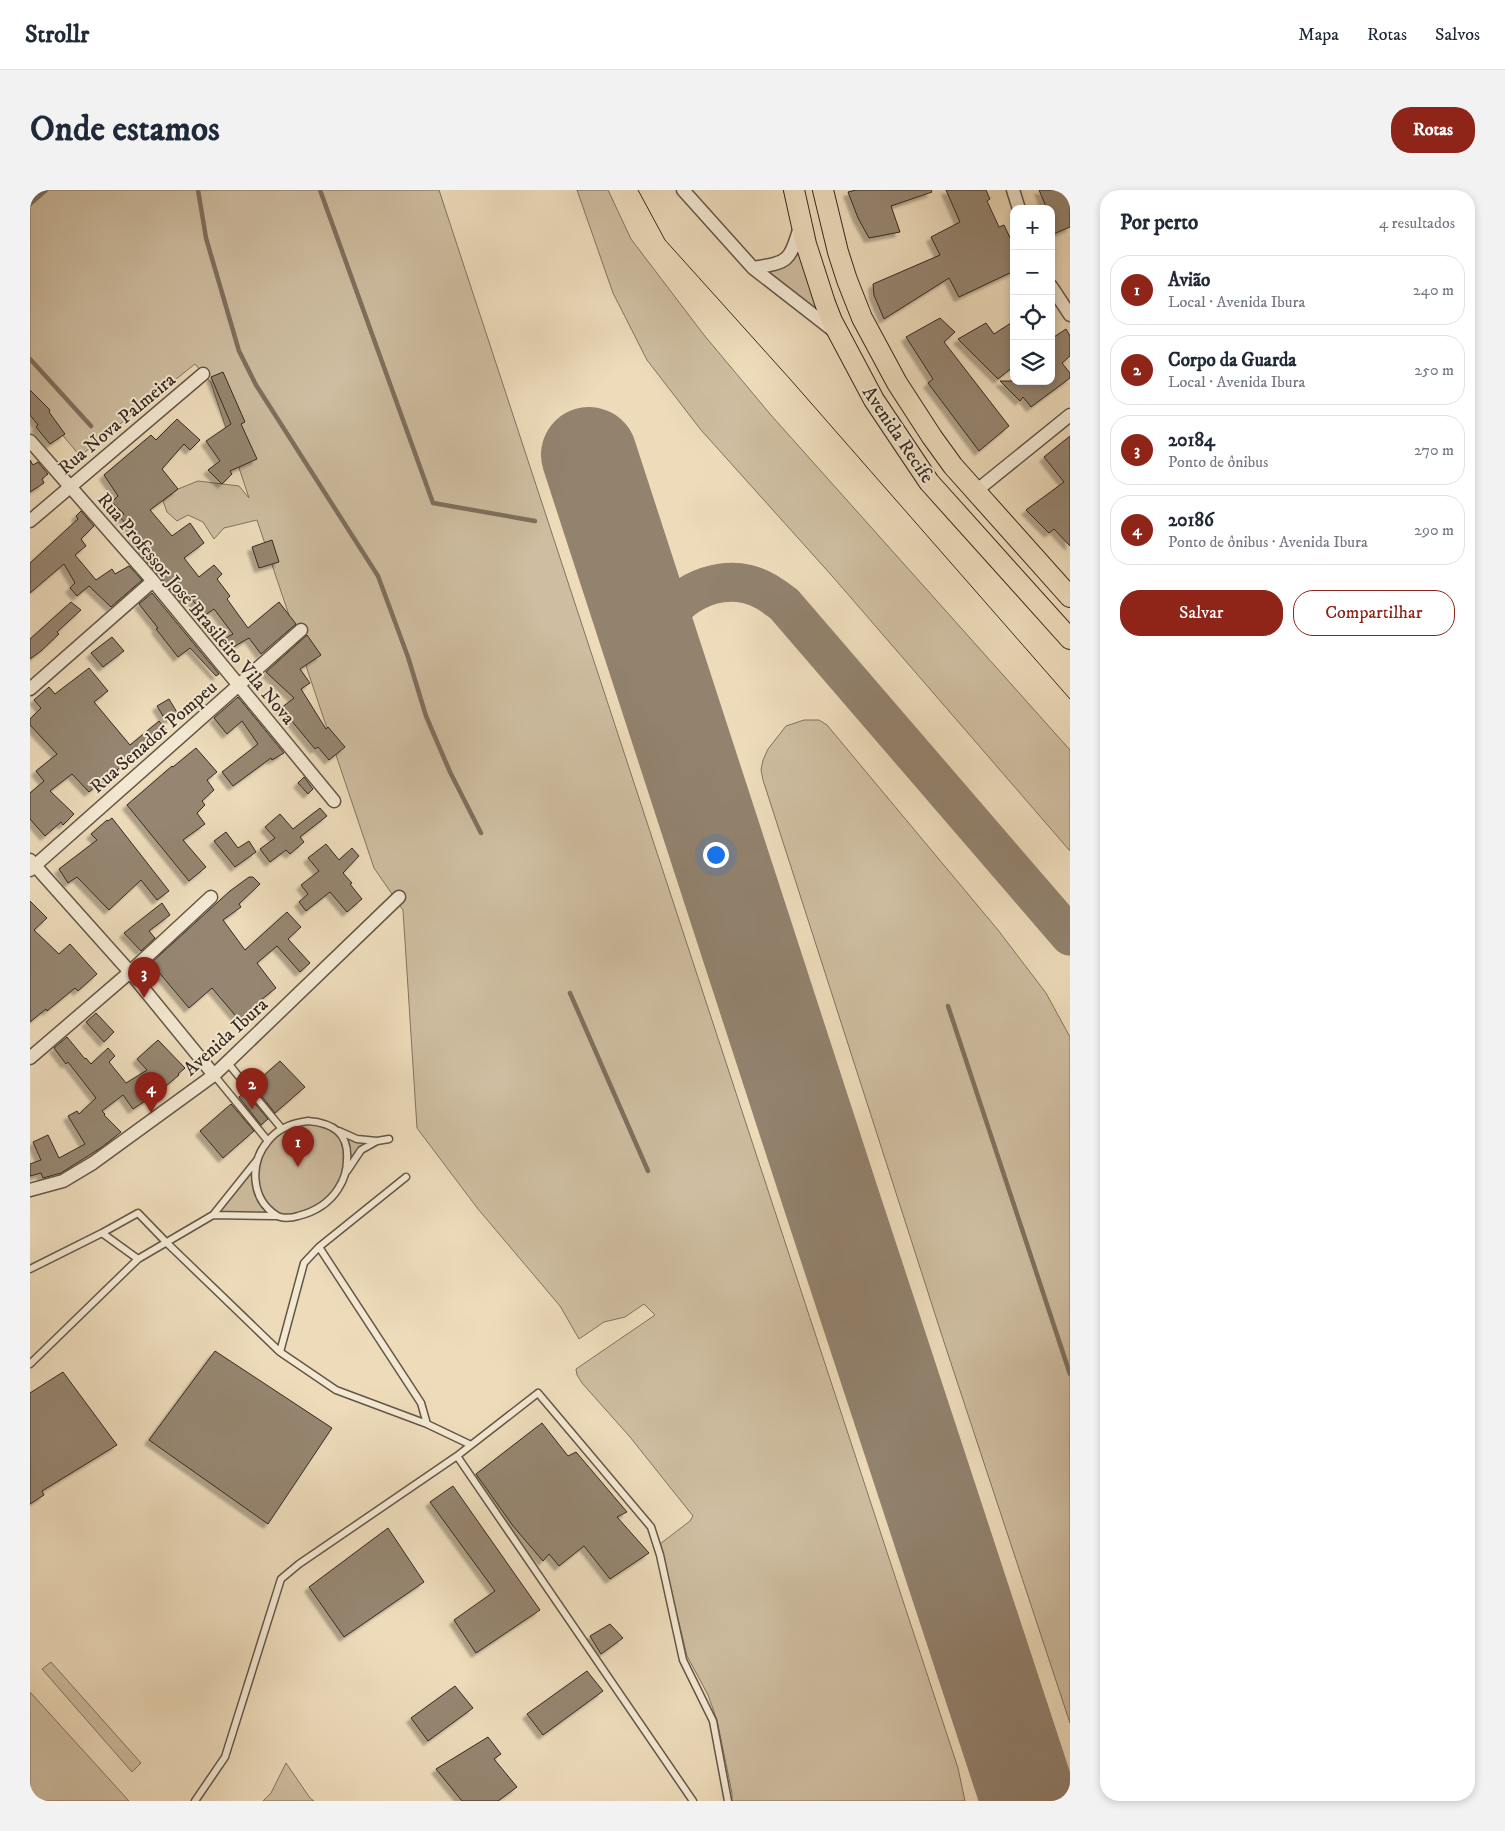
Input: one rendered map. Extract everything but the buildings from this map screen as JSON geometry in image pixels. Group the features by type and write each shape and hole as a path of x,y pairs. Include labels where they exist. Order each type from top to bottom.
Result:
{"main road":[{"name":"Avenida Recife","path":"794,190 814,270 832,321 874,400 928,482 1070,640"},
{"name":"Avenida Recife","path":"823,190 838,252 862,318 896,384 953,466 1070,597"}],"street":[{"path":"683,190 753,268 839,334"},
{"path":"1012,190 1018,205"},
{"path":"753,268 777,264 789,257 801,224"},
{"path":"1055,292 1070,315"},
{"name":"Rua Nova Palmeira","path":"30,521 203,374"},
{"path":"976,491 1070,415"},
{"name":"Rua Professor José Brasileiro Vila Nova","path":"30,441 153,581 334,800"},
{"path":"30,689 153,581"},
{"name":"Rua Senador Pompeu","path":"32,865 301,630"},
{"path":"32,865 130,972 214,1075"},
{"path":"30,1058 130,972 211,897"},
{"name":"Avenida Ibura","path":"30,1190 64,1181 93,1163 214,1075 399,897"}],"lane":[{"path":"227,1062 282,1129"},
{"path":"214,1075 268,1141"},
{"path":"30,1364 138,1259 213,1215 268,1141 282,1129 308,1121 321,1122 358,1139 377,1141 390,1139"},
{"path":"339,1131 348,1147 346,1172"},
{"path":"213,1215 293,1218 311,1213 329,1200 339,1188 346,1172 361,1150 377,1141"},
{"path":"257,1158 255,1176 257,1191 262,1203 277,1216"},
{"path":"280,1352 304,1263 319,1247 406,1177"},
{"path":"30,1268 138,1213 280,1352 336,1390 427,1424 471,1445"},
{"path":"102,1232 138,1259"},
{"path":"319,1247 422,1403 427,1424"},
{"path":"195,1801 225,1757 281,1579 299,1564 457,1456 538,1393 651,1527 660,1555 683,1660 713,1721 728,1801"},
{"path":"457,1456 693,1801"}],"shaded area":[{"path":"33,190 439,190 958,1768 965,1801 732,1801 717,1720 708,1695 687,1656 660,1544 690,1521 693,1516 630,1437 582,1383 576,1369 655,1315 644,1304 625,1317 604,1322 579,1339 560,1306 478,1209 417,1128 403,910 374,868 257,520 224,528 214,539 203,522 188,515 177,521 167,512 163,501 178,489 198,481 239,486 249,498 211,383 195,364 80,456 30,396 30,192"},
{"path":"577,190 608,190 631,239 704,335 770,414 1070,750 1070,851 833,577 701,430 647,360 613,293"},
{"path":"799,241 829,322 761,270"},
{"path":"804,720 819,720 827,725 998,930 1046,993 1070,1037 1070,1723 944,1342 763,780 761,770 768,749 786,726"},
{"path":"308,1121 357,1139 377,1141 361,1150 329,1200 293,1218 213,1215 268,1141 282,1129"},
{"path":"51,1662 141,1763 132,1772 42,1669"},
{"path":"30,1692 129,1801 30,1801"},
{"path":"286,1763 314,1801 263,1801 271,1793"}],"waterway":[{"path":"30,204 46,190"},
{"path":"198,190 206,238 239,351 256,385 378,576 408,657 426,716 450,772 481,833"},
{"path":"320,190 433,503 535,521"},
{"path":"30,359 91,426"},
{"path":"570,993 648,1171"},
{"path":"948,1006 1070,1374"}],"taxiway":[{"path":"663,683 658,652 659,639 665,620 673,609 694,592 720,583 734,582 762,589 784,604 1070,936"},
{"path":"1007,1801 1015,1757"}],"runway":[{"path":"589,455 1029,1801"}],"tram line":[{"path":"638,190 665,240 790,379 1070,699"}],"place":[{"name":"20184","path":"144,998"},
{"name":"Corpo da Guarda","path":"252,1109"},
{"name":"20186","path":"151,1113"},
{"name":"Avião","path":"298,1167"}]}
